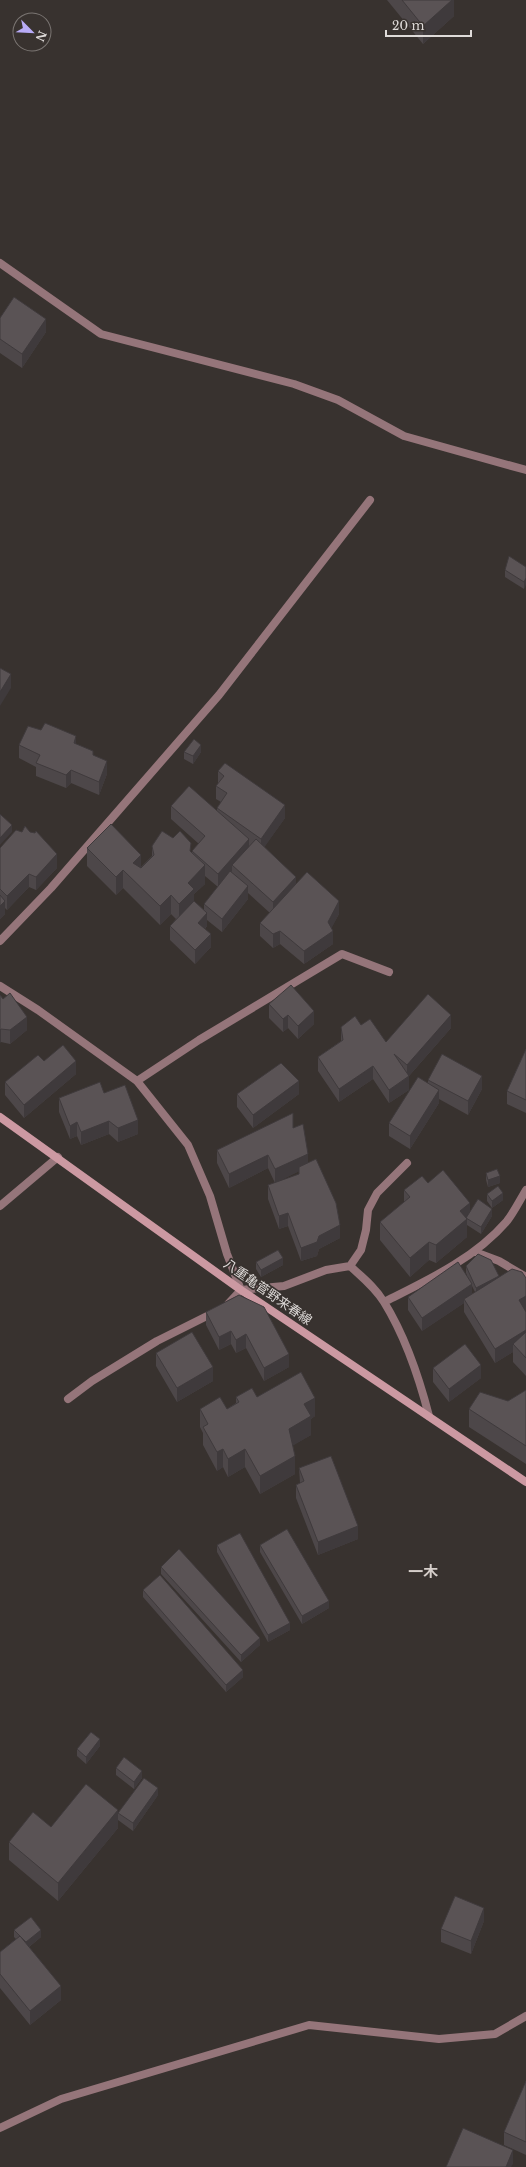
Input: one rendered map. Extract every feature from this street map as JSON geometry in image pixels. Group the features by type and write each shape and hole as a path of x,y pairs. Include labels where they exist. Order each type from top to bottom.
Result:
{"main road":[{"name":"八重亀菅野来春線","path":"0,1117 58,1157 241,1290 526,1482"}],"street":[{"path":"0,263 101,334 294,384 338,400 404,436 526,470"},
{"path":"0,941 56,882 219,695 370,500"},
{"path":"137,1081 199,1040 342,954 389,972"},
{"path":"0,986 38,1010 137,1081 188,1145 210,1196 227,1254 241,1290"},
{"path":"0,1206 58,1157"},
{"path":"68,1399 92,1381 157,1341 230,1303 241,1290 284,1286 326,1270 350,1266 361,1250 366,1230 368,1210 377,1193 407,1163"},
{"path":"384,1302 428,1280 475,1252 507,1221 526,1190"},
{"path":"475,1252 499,1261 526,1277"},
{"path":"350,1266 372,1285 384,1302 419,1378 429,1416"},
{"path":"0,2128 61,2099 309,2025 439,2039 495,2034 526,2016"}],"building":[{"path":"402,0 452,0 423,26"},
{"path":"14,297 46,319 22,354 0,339 0,318"},
{"path":"509,556 526,567 526,578 524,582 505,570"},
{"path":"0,668 11,674 0,692"},
{"path":"45,723 76,736 74,743 93,751 93,755 107,761 99,782 71,770 66,775 36,763 40,755 19,745 28,726 41,730"},
{"path":"194,739 201,745 193,756 184,752"},
{"path":"225,763 285,805 261,839 217,808 227,793 216,786 224,776 218,771"},
{"path":"189,786 249,839 218,874 192,851 205,836 171,806"},
{"path":"0,814 12,825 0,838"},
{"path":"111,824 141,855 133,863 141,868 154,855 152,846 162,831 173,838 180,831 191,843 190,851 205,865 188,883 194,889 179,904 171,895 160,906 123,870 116,877 87,848"},
{"path":"25,826 30,832 35,833 36,831 57,854 36,877 29,874 7,896 0,889 0,848 16,830 22,832"},
{"path":"256,839 296,877 273,902 232,865"},
{"path":"230,871 248,886 222,919 204,904"},
{"path":"307,872 339,901 328,922 333,931 304,951 280,931 273,934 260,923"},
{"path":"0,895 5,901 0,906"},
{"path":"194,901 207,913 198,923 211,934 195,950 170,926"},
{"path":"291,985 314,1011 298,1026 288,1015 283,1019 269,1004"},
{"path":"10,993 27,1017 10,1030 0,1030 0,995 3,999"},
{"path":"428,994 451,1015 407,1065 394,1054 409,1076 389,1090 373,1066 339,1089 318,1057 343,1040 341,1027 355,1016 361,1025 370,1019 386,1042"},
{"path":"63,1045 76,1061 24,1105 5,1082 38,1055 44,1061"},
{"path":"526,1049 526,1100 507,1091"},
{"path":"442,1054 482,1076 468,1101 428,1080"},
{"path":"281,1063 299,1081 253,1115 237,1094"},
{"path":"418,1077 439,1090 410,1136 389,1123"},
{"path":"100,1082 104,1093 125,1085 138,1120 118,1128 109,1121 81,1132 77,1122 70,1126 59,1098"},
{"path":"293,1113 293,1128 303,1124 308,1154 275,1169 268,1155 229,1174 217,1150"},
{"path":"316,1159 336,1203 340,1225 319,1236 317,1242 301,1248 288,1213 279,1216 268,1185 299,1174 299,1167"},
{"path":"497,1169 500,1176 488,1180 486,1173"},
{"path":"443,1170 470,1203 460,1211 467,1219 436,1245 429,1242 410,1258 380,1222 410,1197 404,1190 422,1176 428,1183"},
{"path":"498,1186 503,1193 492,1201 487,1194"},
{"path":"478,1199 492,1209 481,1227 466,1218"},
{"path":"278,1250 283,1258 261,1270 256,1262"},
{"path":"478,1254 491,1260 499,1276 476,1288 466,1266"},
{"path":"458,1262 472,1284 422,1318 408,1297"},
{"path":"512,1269 522,1272 526,1278 526,1296 519,1300 526,1312 526,1330 495,1349 464,1299"},
{"path":"239,1295 264,1307 289,1354 264,1368 246,1334 236,1340 231,1331 219,1337 206,1312"},
{"path":"192,1332 213,1367 177,1388 156,1353"},
{"path":"526,1332 526,1358 513,1344"},
{"path":"465,1344 481,1365 449,1389 433,1368"},
{"path":"301,1372 315,1398 304,1404 311,1416 289,1429 295,1456 260,1476 245,1449 228,1459 223,1449 217,1452 203,1427 208,1424 200,1409 220,1397 227,1409 239,1402 236,1397 252,1388 257,1397"},
{"path":"526,1390 526,1446 469,1409 480,1392 508,1401"},
{"path":"331,1456 358,1526 318,1542 296,1485 304,1481 299,1468"},
{"path":"287,1529 329,1601 302,1616 260,1545"},
{"path":"240,1533 290,1623 268,1635 217,1545"},
{"path":"179,1549 260,1638 241,1655 161,1567"},
{"path":"160,1575 243,1670 226,1685 143,1590"},
{"path":"91,1732 100,1739 86,1757 77,1749"},
{"path":"124,1757 142,1771 134,1782 116,1768"},
{"path":"144,1778 158,1788 133,1823 118,1813"},
{"path":"86,1784 118,1810 58,1883 9,1842 33,1812 51,1827"},
{"path":"455,1896 484,1908 471,1941 441,1929"},
{"path":"31,1917 41,1930 26,1942 14,1930"},
{"path":"20,1936 61,1986 30,2011 0,1974 0,1952"},
{"path":"526,2081 526,2142 504,2132"},
{"path":"463,2128 513,2150 506,2167 446,2167"}],"district":[{"name":"一木","path":"423,1571"}]}
